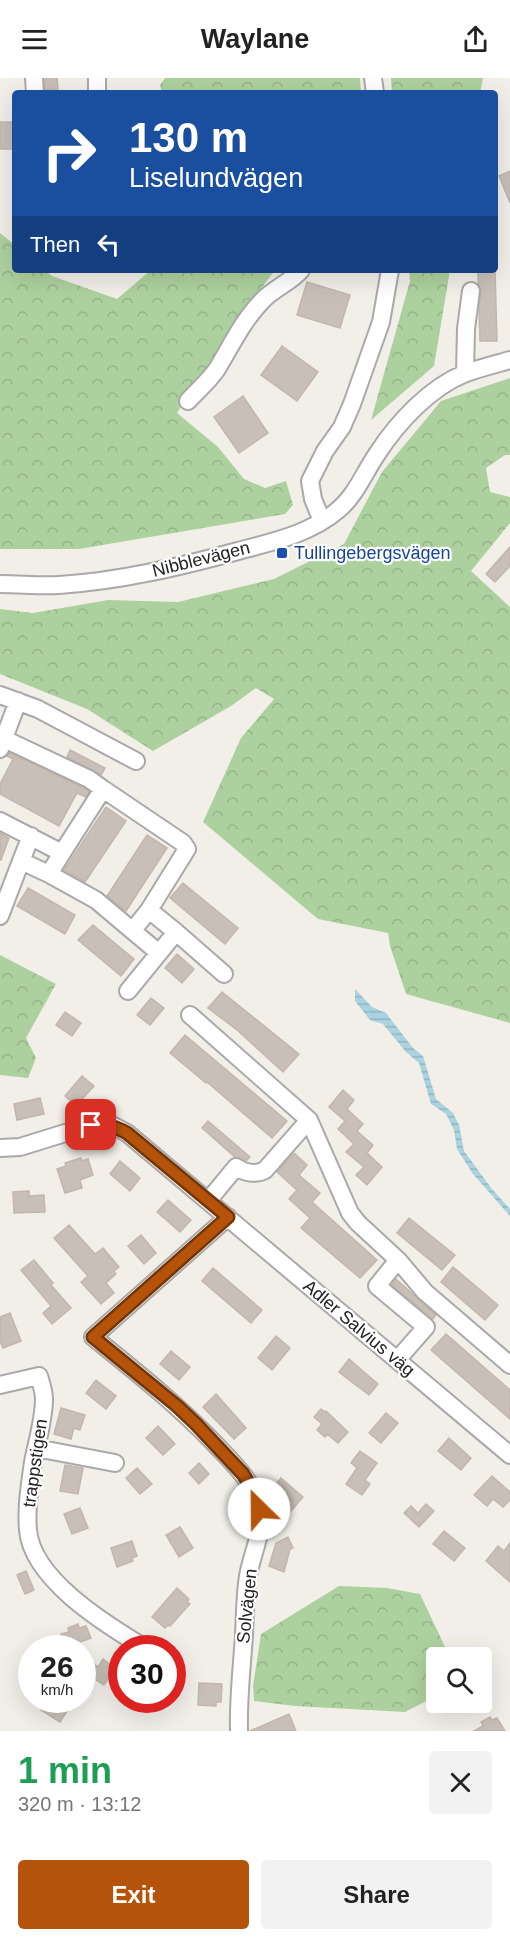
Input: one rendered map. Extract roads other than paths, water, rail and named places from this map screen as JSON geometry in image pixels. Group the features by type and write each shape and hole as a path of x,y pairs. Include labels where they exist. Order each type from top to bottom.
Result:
{"street":[{"path":"188,401 215,372 238,331 259,303 298,273"},
{"path":"322,521 313,499 310,480 320,458 342,427 352,404 381,322 389,273"},
{"path":"465,373 466,329 471,291"},
{"name":"Nibblevägen","path":"0,584 58,585 123,578 213,558 291,536 339,510 362,481 396,425 441,386 465,373 510,360"},
{"path":"0,695 85,732 136,761"},
{"path":"18,701 1,741 89,779 183,843 187,849 149,910 133,930"},
{"path":"49,874 103,789"},
{"path":"0,821 62,852"},
{"path":"0,916 31,836"},
{"path":"21,861 96,900 159,953"},
{"path":"149,910 224,974"},
{"path":"128,991 176,932"},
{"path":"190,1015 309,1120 350,1213 358,1223 398,1260 425,1292 510,1365"},
{"path":"208,1201 236,1167 247,1172 259,1173 265,1170 309,1120"},
{"name":"Adler Salvius väg","path":"0,1148 20,1147 40,1142 91,1125 114,1126 142,1145 510,1455"},
{"name":"Solvägen","path":"228,1217 93,1337 196,1424 243,1474 255,1494 260,1524 248,1578 241,1660 239,1731"},
{"path":"397,1360 426,1327 377,1286 398,1260"},
{"name":"trappstigen","path":"0,1385 39,1376 44,1398 29,1489 28,1531 36,1554 51,1577 107,1625 124,1635"},
{"path":"36,1448 115,1463"}],"water":[{"path":"355,989 372,1007 386,1013 413,1048 423,1056 436,1099 453,1113 459,1125 464,1151 510,1209 510,1216 473,1174 457,1149 454,1130 446,1114 431,1104 419,1063 406,1052 383,1024 370,1020 355,1001"}],"place":[{"name":"Tullingebergsvägen","path":"282,553"}]}
